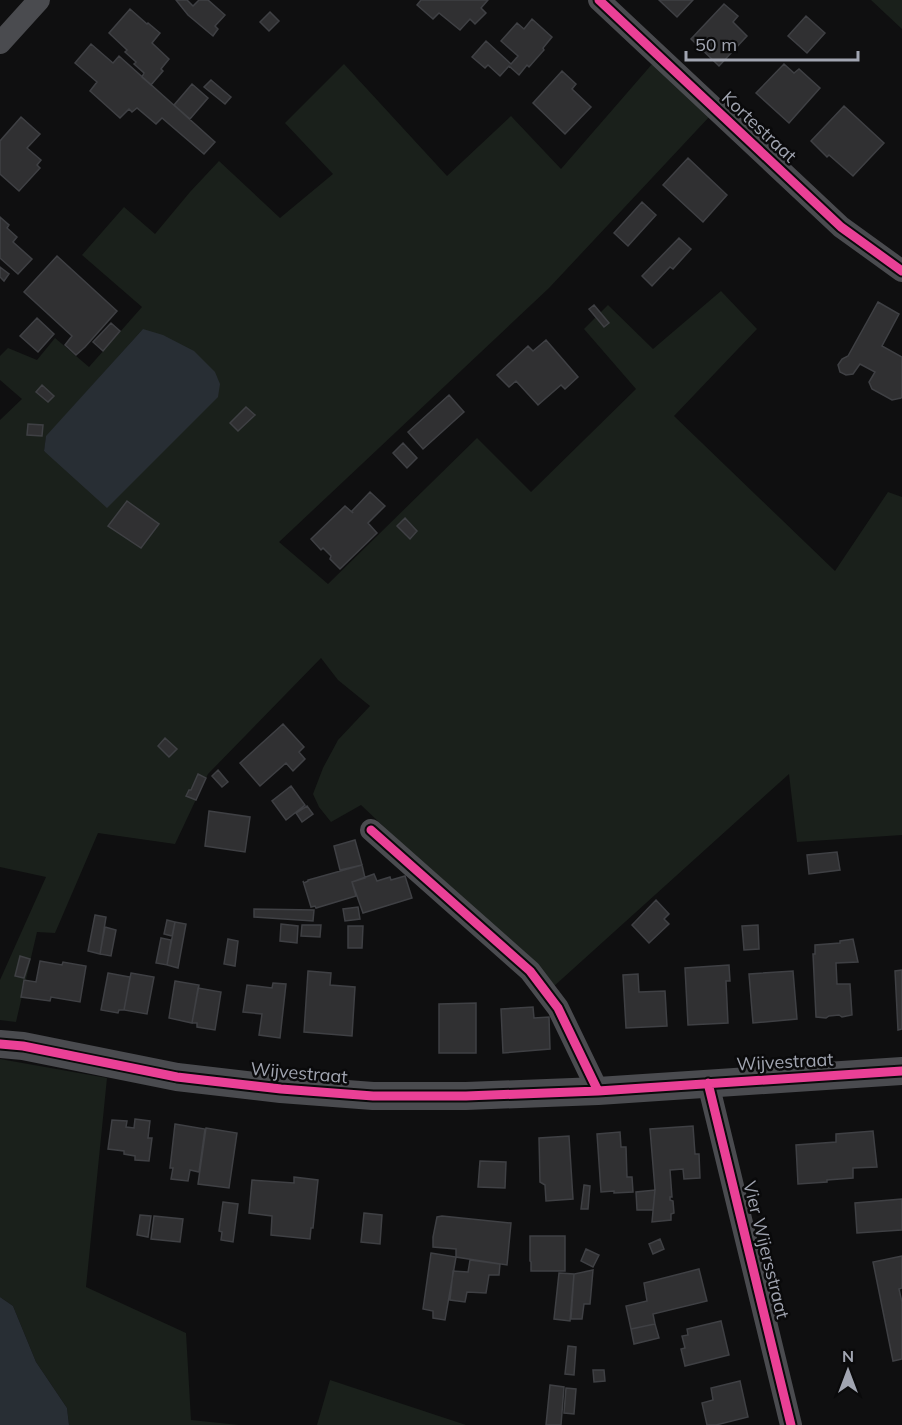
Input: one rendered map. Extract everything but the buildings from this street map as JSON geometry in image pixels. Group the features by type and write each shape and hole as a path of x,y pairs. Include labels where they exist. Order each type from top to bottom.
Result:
{"street":[{"path":"0,43 39,0"},
{"name":"Kortestraat","path":"599,0 841,227 902,271"},
{"path":"371,830 530,971 558,1008 598,1091"},
{"name":"Wijvestraat","path":"0,1044 23,1046 177,1077 374,1096 466,1096 598,1091 902,1071"},
{"name":"Vier Wijersstraat","path":"708,1083 791,1425"}],"shaded area":[{"path":"871,0 902,0 902,29"},
{"path":"653,63 710,116 549,288 279,542 328,584 477,438 531,492 636,389 584,329 608,305 653,349 721,291 757,329 674,416 835,571 888,492 902,497 902,835 797,842 789,774 553,987 361,805 331,822 319,807 313,794 323,768 338,740 370,706 338,680 321,658 208,774 175,844 98,833 55,933 37,932 16,1022 0,1020 0,980 46,877 0,867 0,420 22,399 0,380 0,356 8,348 37,360 55,338 89,367 142,307 82,255 124,207 155,234 219,161 280,218 333,174 285,123 344,64 447,176 511,116 561,169","holes":["143,329 44,452 46,437"]},
{"path":"143,329 163,335 194,351 215,372 220,384 218,397 107,508 44,451 46,436"},
{"path":"0,1059 107,1078 86,1287 186,1333 191,1420 239,1425 69,1425 67,1408 36,1362 13,1306 0,1297"},
{"path":"0,1297 13,1306 36,1362 67,1408 69,1425 0,1425"},
{"path":"330,1380 466,1425 317,1425"}],"cycle path":[{"path":"599,0 841,227 902,271"},
{"path":"371,830 530,971 558,1008 598,1091"},
{"path":"0,1044 23,1046 177,1077 281,1089 373,1096 466,1096 598,1091 902,1071"},
{"path":"708,1083 791,1425"}]}
